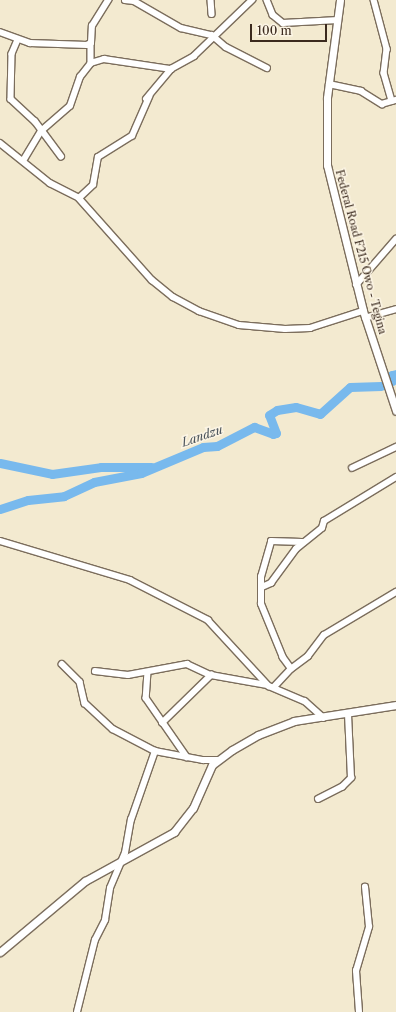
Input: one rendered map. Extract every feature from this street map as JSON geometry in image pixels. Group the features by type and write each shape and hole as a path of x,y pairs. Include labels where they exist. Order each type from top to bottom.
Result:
{"main road":[{"name":"Federal Road F215 Owo - Tegina","path":"340,0 329,84 326,122 327,165 364,314 396,411"},
{"path":"0,952 85,881 174,832 185,821 204,778 218,760 278,726 396,705"}],"street":[{"path":"91,63 90,43 92,26 108,0"},
{"path":"125,0 134,1 181,28 212,35 226,47 267,68"},
{"path":"211,0 212,14"},
{"path":"79,198 94,185 98,157 132,136 148,98 171,69 194,56 212,35 252,0"},
{"path":"268,0 273,15 283,23 338,20"},
{"path":"329,84 361,91 382,104 394,100 384,73 387,49 374,0"},
{"path":"0,32 18,40 71,47 90,43"},
{"path":"18,40 13,46 8,92 15,104 41,131 61,156"},
{"path":"23,161 41,131 70,106 80,77 91,63 104,59 171,69"},
{"path":"0,143 50,183 79,198 152,280 173,297 199,311 239,325 285,329 310,328 364,314 396,309"},
{"path":"356,285 396,239"},
{"path":"352,468 396,447"},
{"path":"262,587 271,583 302,542 322,528 327,519 396,477"},
{"path":"0,541 130,580 159,593 213,624 272,687"},
{"path":"291,669 266,618 260,600 262,587 261,577 271,541 302,542"},
{"path":"272,687 291,669 308,656 324,635 396,592"},
{"path":"62,664 80,682 85,703 113,729 155,751 187,757 218,760"},
{"path":"95,671 128,675 187,664 212,675 272,687 305,701 324,718"},
{"path":"148,672 146,698 162,723 172,731 187,757"},
{"path":"162,723 212,675"},
{"path":"318,799 342,787 351,778 348,714"},
{"path":"77,1012 118,862 155,751"},
{"path":"359,1012 356,971 369,927 365,886"}],"waterway":[{"name":"Landzu","path":"392,381 392,375 396,374"},
{"name":"Landzu","path":"0,509 28,500 64,496 94,482 141,473 203,447 217,446 254,427 273,434 276,433 269,415 277,410 296,407 320,414 350,387 381,386"},
{"name":"Landzu","path":"0,463 52,474 101,467 151,467"}]}
